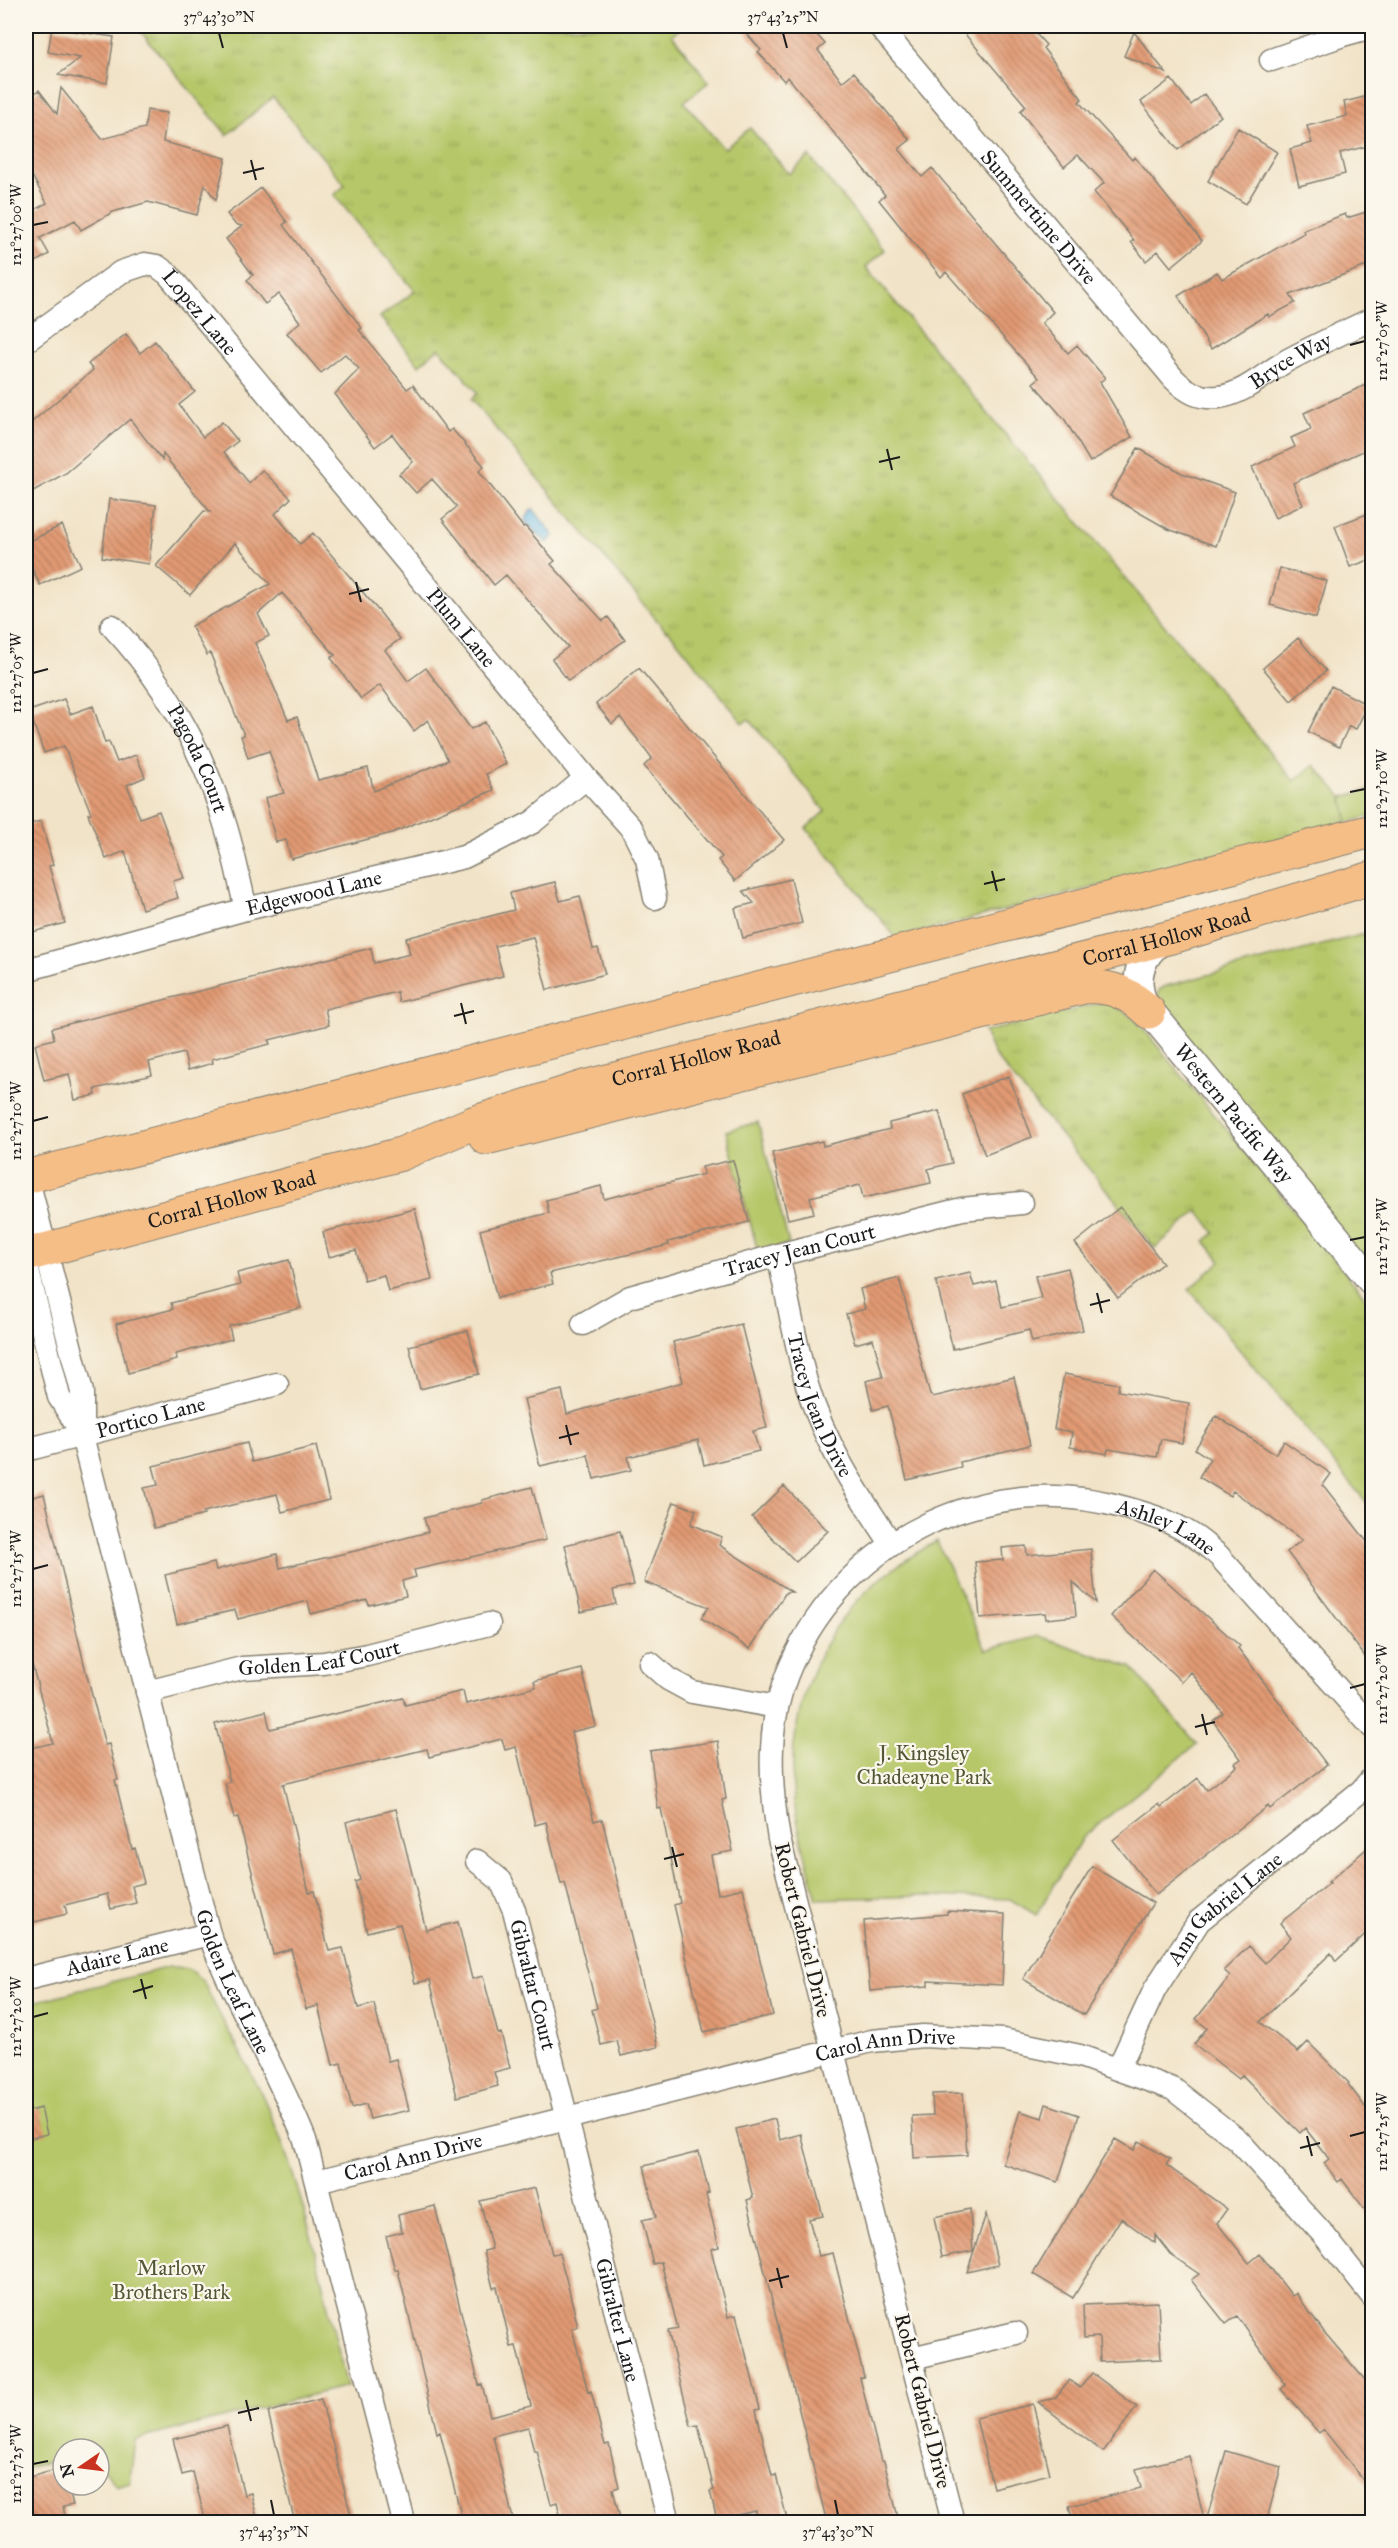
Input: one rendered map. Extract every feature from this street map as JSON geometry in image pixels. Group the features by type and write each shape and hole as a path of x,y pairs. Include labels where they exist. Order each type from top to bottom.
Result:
{"main road":[{"path":"26,1175 1372,831"},
{"path":"1233,867 1244,875 1250,888 1251,901 1246,915"},
{"name":"Corral Hollow Road","path":"32,1256 401,1154 473,1124 584,1087 1163,939 1372,878"},
{"path":"401,1154 516,1131 1084,987 1110,988 1124,993 1149,1012"}],"street":[{"name":"Summertime Drive","path":"879,26 1173,379 1188,393 1206,398"},
{"path":"1271,60 1372,27"},
{"name":"Lopez Lane","path":"26,341 121,272 145,264 157,266 168,274 248,370"},
{"name":"Bryce Way","path":"1206,398 1221,397 1236,392 1316,345 1372,319"},
{"name":"Plum Lane","path":"248,370 586,778 632,829 647,859 655,898"},
{"name":"Pagoda Court","path":"112,626 136,652 169,698 199,755 225,824 246,909"},
{"name":"Edgewood Lane","path":"26,970 246,909 465,857 532,822 586,778"},
{"name":"Western Pacific Way","path":"1163,939 1147,953 1139,972 1139,993 1149,1012 1372,1281"},
{"name":"Golden Leaf Lane","path":"26,1175 32,1256 82,1392 82,1436 208,1934 233,1993 285,2090 305,2140 404,2523"},
{"name":"Tracey Jean Court","path":"583,1324 630,1297 778,1255 962,1209 1022,1203"},
{"name":"Tracey Jean Drive","path":"778,1255 807,1386 824,1431 843,1468 891,1543"},
{"name":"Portico Lane","path":"26,1450 277,1384"},
{"name":"Ashley Lane","path":"891,1543 922,1526 974,1506 1045,1496 1100,1500 1151,1515 1189,1532 1218,1555 1372,1727"},
{"name":"Robert Gabriel Drive","path":"891,1543 866,1562 830,1600 807,1634 790,1666 777,1707 770,1755 772,1797 779,1839 953,2523"},
{"name":"Golden Leaf Court","path":"147,1692 242,1668 324,1663 367,1655 489,1624"},
{"path":"650,1663 668,1679 692,1692 777,1707"},
{"name":"Ann Gabriel Lane","path":"1118,2069 1155,1989 1199,1921 1361,1791 1372,1778"},
{"name":"Gibraltar Court","path":"477,1861 501,1881 514,1910 567,2119"},
{"name":"Adaire Lane","path":"26,1979 208,1934"},
{"name":"Carol Ann Drive","path":"317,2181 872,2041 923,2036 1003,2040 1042,2046 1118,2069 1173,2089 1238,2140 1371,2290"},
{"name":"Gibralter Lane","path":"567,2119 669,2523"},
{"path":"912,2358 1016,2333"}],"green space":[{"path":"136,26 683,26 672,35 709,82 684,102 724,149 750,128 789,174 809,156 885,250 866,267 1294,781 1314,765 1342,797 1348,822 896,938 806,828 825,811 749,719 743,723 668,630 666,631 471,399 478,393 439,348 419,365 380,317 415,291 334,195 345,185 273,97 227,135"},
{"path":"1372,789 1372,816 1348,822 1342,797"},
{"path":"1372,932 1372,1271 1156,999 1159,990 1166,986"},
{"path":"1111,1002 1136,1020 1372,1305 1372,1509 1189,1289 1221,1261 1205,1241 1215,1233 1198,1211 1155,1248 995,1056 984,1032"},
{"path":"758,1122 789,1244 758,1252 726,1131"},
{"name":"J. Kingsley Chadeayne Park","path":"937,1541 986,1650 1038,1636 1131,1667 1197,1744 1082,1838 1036,1915 1010,1899 927,1896 817,1899 804,1850 794,1801 794,1743 799,1714 818,1658 850,1609 870,1588 894,1568"},
{"name":"Marlow Brothers Park","path":"169,1967 189,1970 204,1983 252,2074 288,2161 308,2224 347,2386 135,2440 130,2482 116,2486 111,2479 111,2437 51,2437 51,2461 26,2468 26,2004"}],"water":[{"path":"531,510 534,510 554,536 547,543 525,521"}],"building":[{"path":"740,26 809,26 825,44 818,50 842,82 854,72 910,140 899,149 922,177 932,168 1053,312 1042,323 1068,353 1077,345 1105,378 1100,382 1132,437 1090,462 1065,420 1033,383 1039,378 946,272 941,277 879,200 885,195 788,77 784,81 758,52 761,50"},
{"path":"958,26 1029,26 1046,45 1043,48 1082,99 1079,102 1132,160 1135,157 1202,241 1171,267 1158,251 1146,261 1131,242 1134,240 1094,192 1104,183 1078,155 1064,167 1020,111 1026,106"},
{"path":"52,28 114,37 107,83 58,75 80,58 48,52"},
{"path":"1134,32 1166,73 1124,56"},
{"path":"1171,79 1191,105 1204,94 1221,116 1178,150 1141,102"},
{"path":"61,88 102,139 145,128 147,110 167,113 163,142 226,158 216,200 205,185 197,215 148,202 113,212 81,230 75,220 40,238 49,254 26,268 26,211 27,214 47,203 26,165 26,100 39,90 57,114"},
{"path":"1372,95 1372,145 1340,153 1345,174 1299,186 1290,149 1312,143 1307,126 1347,116 1344,102"},
{"path":"1238,128 1277,152 1246,204 1208,181"},
{"path":"261,188 287,222 283,225 362,328 359,330 407,389 413,385 448,432 452,429 484,466 479,471 523,527 525,526 555,561 551,564 603,621 608,617 625,640 568,681 552,659 568,647 506,575 494,585 442,519 457,507 432,479 416,493 399,474 413,462 392,434 375,447 335,394 359,369 345,354 321,373 287,333 300,322 279,294 265,304 247,280 253,275 226,239 242,226 235,224 227,214"},
{"path":"1372,210 1372,264 1290,295 1295,303 1269,317 1268,314 1211,349 1178,296 1217,272 1222,279 1304,233 1303,230 1345,214 1347,218"},
{"path":"126,334 140,353 155,341 195,392 179,405 203,437 222,422 238,441 224,452 249,483 262,470 291,498 275,514 300,544 313,533 382,615 400,639 385,650 408,681 426,668 471,729 485,722 506,764 486,774 494,790 392,833 291,859 286,840 276,842 265,798 284,793 269,751 248,758 241,736 244,735 210,653 207,655 191,626 270,584 235,543 190,595 156,566 204,511 210,512 163,454 162,460 130,419 66,473 26,495 26,427 93,370 88,364","holes":["282,593 335,655 331,658 361,699 380,685 414,731 428,720 448,760 374,791 368,768 318,780 297,717 288,720 255,643 269,636 258,614"]},
{"path":"1372,382 1372,447 1293,483 1303,505 1275,518 1252,467 1295,447 1291,438 1311,429 1304,413"},
{"path":"1138,448 1182,473 1235,492 1216,546 1168,529 1110,496"},
{"path":"109,499 156,505 149,564 102,557"},
{"path":"1372,512 1372,559 1350,567 1335,526"},
{"path":"62,525 81,566 40,585 26,556 26,543"},
{"path":"1280,568 1327,581 1316,618 1270,605"},
{"path":"1298,638 1326,671 1291,701 1263,668"},
{"path":"639,668 784,840 735,881 718,860 722,857 644,766 652,758 642,745 620,717 612,724 596,704"},
{"path":"1331,686 1368,705 1356,729 1349,726 1339,747 1308,732"},
{"path":"64,699 70,714 93,706 105,743 109,742 117,762 136,755 145,777 127,785 140,818 159,811 184,878 173,881 178,898 142,909 125,851 106,859 88,814 91,813 64,746 44,753 29,711"},
{"path":"41,821 53,865 49,866 65,923 26,934 26,825"},
{"path":"791,879 802,923 743,938 735,908 754,903 743,891"},
{"path":"555,882 560,901 580,896 593,949 598,948 605,974 547,990 533,937 495,946 503,976 399,1002 397,992 325,1009 329,1025 269,1040 270,1044 212,1059 213,1063 188,1070 184,1053 149,1062 152,1075 95,1089 96,1095 75,1100 69,1074 44,1080 35,1044 54,1039 52,1028 371,948 374,963 410,954 406,938 514,910 510,893"},
{"path":"1009,1076 1032,1137 985,1155 962,1094"},
{"path":"939,1111 952,1163 928,1169 931,1183 863,1198 860,1185 810,1197 814,1213 788,1219 772,1153 822,1141 823,1146 890,1129 889,1123"},
{"path":"733,1160 749,1222 668,1242 669,1245 550,1273 553,1284 497,1298 480,1230 549,1213 546,1200 601,1186 604,1199 704,1174 702,1167"},
{"path":"1120,1207 1163,1263 1118,1298 1075,1243"},
{"path":"415,1209 432,1280 388,1291 384,1275 364,1280 356,1250 329,1257 323,1232"},
{"path":"289,1260 301,1308 229,1326 232,1339 176,1354 177,1360 128,1373 116,1324 173,1309 171,1303 240,1285 237,1273"},
{"path":"1068,1268 1083,1330 1032,1342 1029,1330 953,1349 936,1281 970,1273 974,1286 996,1281 1002,1307 1041,1298 1035,1276"},
{"path":"899,1278 930,1395 933,1397 1014,1377 1030,1445 960,1462 961,1467 907,1480 888,1406 873,1410 866,1381 883,1377 873,1339 855,1344 846,1314 865,1309 860,1289"},
{"path":"741,1324 767,1428 753,1431 759,1451 704,1465 698,1440 628,1457 631,1470 594,1479 588,1455 540,1466 524,1399 562,1390 567,1414 683,1382 673,1342"},
{"path":"468,1331 479,1374 420,1389 409,1346"},
{"path":"1064,1374 1119,1384 1118,1391 1189,1403 1182,1443 1161,1439 1157,1457 1108,1449 1107,1454 1070,1447 1072,1432 1054,1429"},
{"path":"1216,1416 1275,1454 1284,1441 1331,1474 1323,1485 1372,1548 1372,1666 1287,1552 1302,1540 1233,1491 1230,1496 1199,1477 1210,1459 1195,1449"},
{"path":"247,1443 252,1462 316,1446 329,1500 282,1512 277,1494 203,1512 204,1515 154,1528 144,1488 158,1485 153,1466"},
{"path":"784,1486 828,1531 796,1562 752,1517"},
{"path":"532,1487 546,1540 414,1570 416,1577 402,1581 406,1596 369,1605 367,1600 311,1614 308,1601 238,1619 235,1610 177,1624 165,1575 214,1563 216,1570 277,1554 280,1568 355,1551 428,1532 424,1518"},
{"path":"44,1494 86,1672 105,1745 109,1744 118,1780 115,1780 132,1849 135,1848 144,1883 132,1886 136,1903 111,1909 107,1894 65,1905 67,1914 26,1924 26,1749 53,1743 26,1642 26,1499"},
{"path":"674,1502 696,1510 691,1524 722,1537 719,1545 792,1592 786,1592 750,1649 701,1618 709,1607 644,1582"},
{"path":"620,1531 634,1585 613,1590 616,1604 581,1612 565,1545"},
{"path":"1026,1546 1027,1555 1091,1549 1096,1603 1073,1582 1076,1616 1046,1619 1045,1613 980,1618 975,1562 1003,1560 1002,1548"},
{"path":"1153,1569 1240,1646 1238,1648 1327,1765 1270,1809 1268,1806 1156,1895 1113,1840 1159,1804 1161,1807 1198,1778 1207,1790 1237,1766 1235,1763 1241,1759 1213,1721 1223,1713 1191,1672 1182,1682 1111,1616"},
{"path":"582,1669 596,1726 571,1732 594,1821 602,1819 658,2047 621,2056 617,2041 601,2045 592,2010 597,2008 565,1883 561,1884 546,1822 535,1825 516,1747 505,1750 502,1739 429,1757 427,1749 283,1784 309,1892 314,1891 329,1951 343,1948 358,2008 374,2004 388,2061 396,2059 409,2110 370,2119 366,2104 352,2108 341,2063 333,2065 318,2006 306,2009 291,1949 273,1954 238,1817 234,1818 225,1783 230,1782 215,1724 266,1711 270,1729 403,1698 405,1705 463,1691 466,1704 536,1687 534,1681"},
{"path":"718,1741 726,1799 722,1800 733,1851 711,1855 718,1894 743,1888 773,2015 704,2032 674,1905 680,1903 661,1808 658,1809 650,1751"},
{"path":"396,1809 426,1930 458,1922 472,1979 483,1976 498,2034 501,2033 510,2068 494,2072 498,2086 457,2097 430,1980 415,1983 400,1924 367,1932 355,1882 360,1880 346,1822"},
{"path":"1372,1844 1372,1928 1336,1961 1331,1953 1260,2022 1298,2052 1308,2042 1349,2083 1372,2116 1372,2219 1342,2179 1338,2182 1324,2163 1329,2159 1305,2128 1300,2133 1242,2075 1239,2079 1194,2044 1207,2028 1196,2019 1230,1976 1224,1970 1249,1946 1265,1963 1291,1937 1280,1923 1330,1883 1328,1882"},
{"path":"1092,1866 1153,1903 1084,2015 1023,1979"},
{"path":"947,1911 1005,1914 1002,1985 928,1981 928,1986 870,1991 864,1921 947,1914"},
{"path":"963,2093 967,2155 914,2158 912,2116 933,2115 932,2094"},
{"path":"1046,2104 1079,2115 1058,2182 1003,2164 1020,2111 1042,2118"},
{"path":"41,2108 47,2134 26,2139 26,2112"},
{"path":"775,2119 780,2140 801,2134 823,2216 809,2219 819,2256 833,2253 864,2377 860,2378 898,2517 875,2523 827,2523 747,2200 753,2198 736,2129"},
{"path":"1115,2139 1134,2150 1139,2141 1170,2159 1166,2165 1227,2209 1217,2223 1249,2263 1260,2254 1292,2296 1296,2293 1324,2332 1372,2388 1372,2490 1323,2429 1319,2433 1281,2389 1286,2385 1237,2316 1226,2324 1191,2280 1199,2274 1170,2254 1155,2235 1155,2243 1121,2218 1073,2298 1033,2274"},
{"path":"699,2152 709,2193 706,2194 719,2247 711,2249 728,2317 736,2315 760,2409 756,2410 772,2476 776,2475 787,2519 774,2523 758,2523 756,2511 717,2520 710,2491 714,2490 698,2425 691,2426 668,2331 678,2329 661,2262 653,2264 642,2220 656,2217 644,2166"},
{"path":"535,2188 552,2254 559,2253 568,2286 578,2327 572,2328 588,2392 591,2391 605,2445 609,2444 619,2487 613,2489 621,2523 562,2523 557,2502 551,2504 528,2427 493,2436 514,2523 463,2523 440,2432 437,2433 398,2270 395,2270 386,2236 402,2232 398,2215 435,2206 479,2385 482,2384 490,2416 531,2406 516,2346 511,2347 497,2287 493,2288 484,2251 492,2249 480,2201"},
{"path":"970,2209 973,2251 942,2257 934,2217"},
{"path":"986,2214 998,2265 967,2272"},
{"path":"1158,2302 1161,2359 1100,2362 1099,2337 1084,2338 1083,2305"},
{"path":"1092,2373 1137,2407 1103,2452 1038,2402 1055,2398 1069,2380 1080,2388"},
{"path":"321,2399 351,2515 320,2523 295,2523 268,2412"},
{"path":"1033,2404 1050,2474 993,2488 976,2418"},
{"path":"227,2426 244,2495 251,2493 258,2523 206,2523 193,2472 182,2475 173,2439"},
{"path":"1226,2451 1281,2467 1266,2523 1222,2523 1207,2518"},
{"path":"1189,2456 1203,2515 1169,2523 1073,2523 1069,2506 1141,2488 1136,2469"},
{"path":"51,2471 51,2497 71,2497 73,2505 63,2507 67,2523 26,2523 26,2478"}]}
